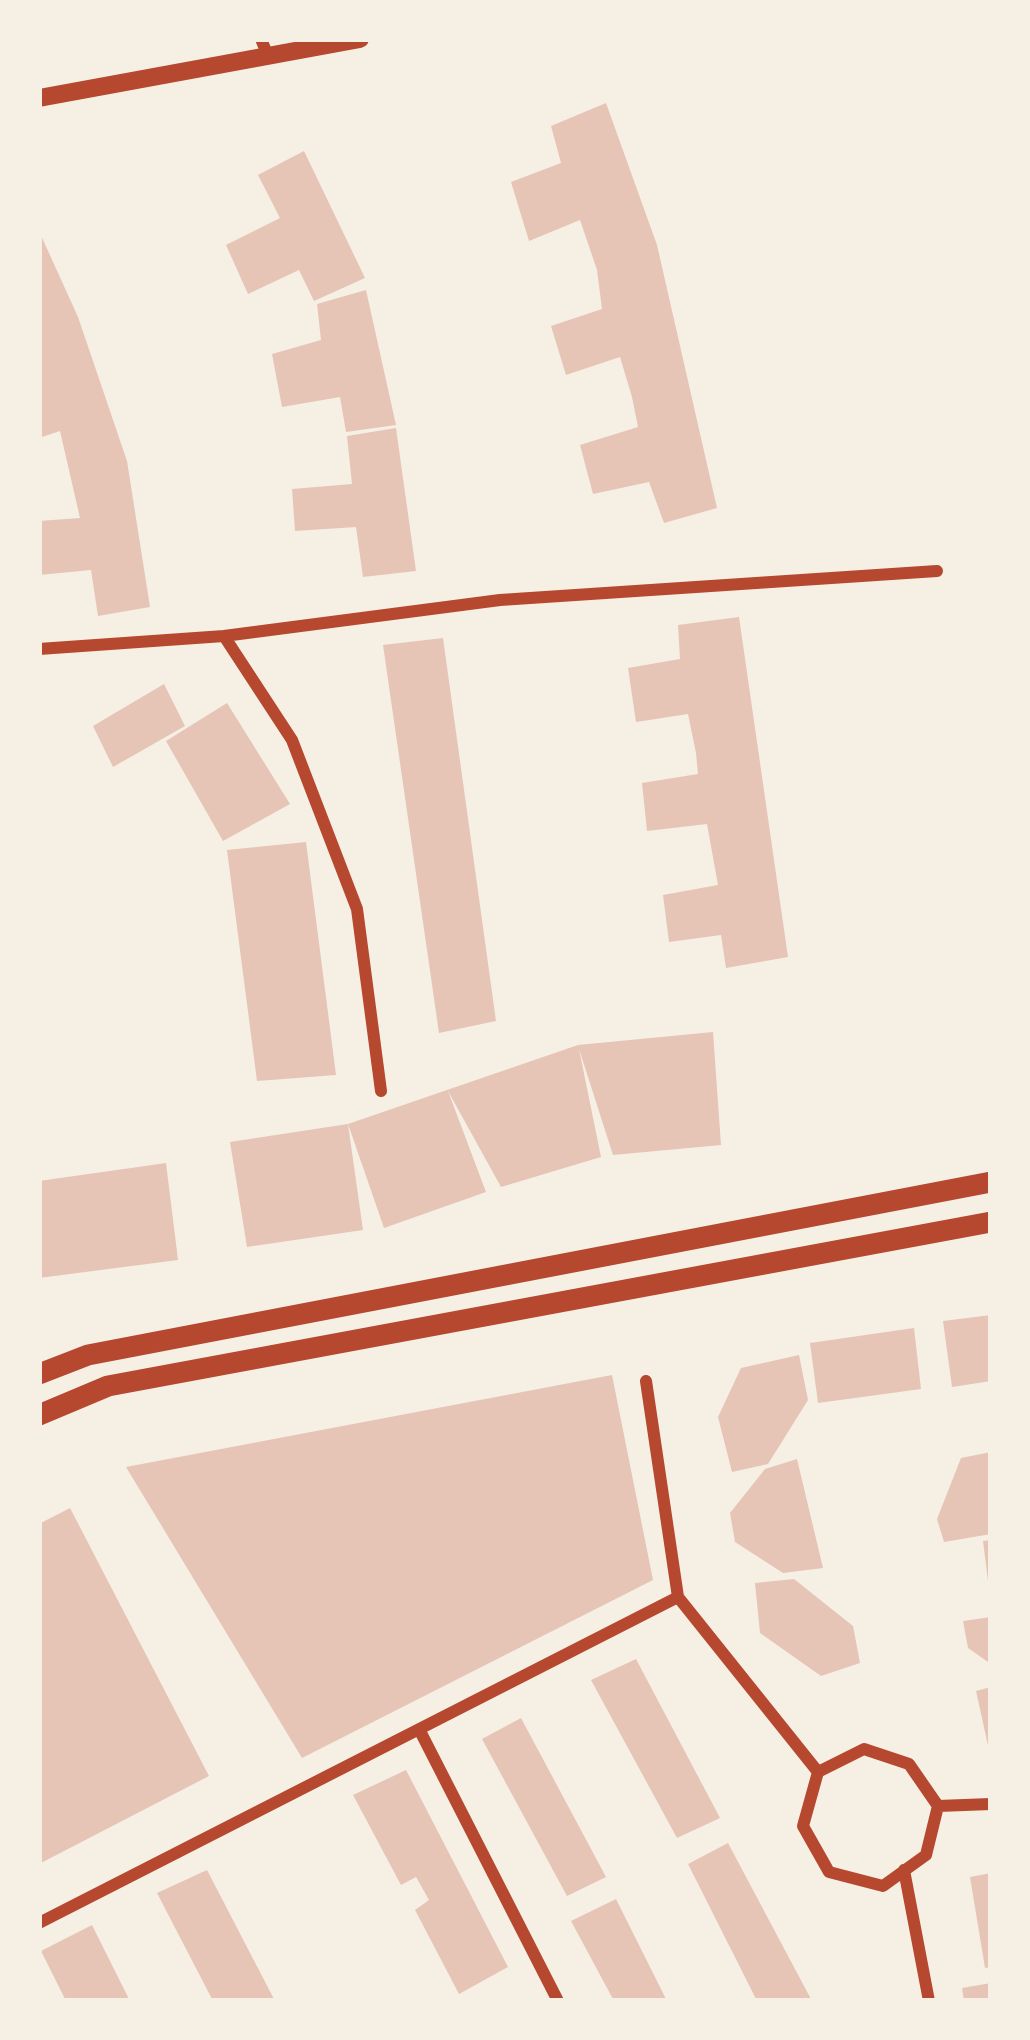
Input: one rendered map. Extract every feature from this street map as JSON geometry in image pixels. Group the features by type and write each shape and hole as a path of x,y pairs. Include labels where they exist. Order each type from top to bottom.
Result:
{"main road":[{"path":"39,1373 88,1355 991,1182"},
{"path":"39,1415 108,1386 991,1222"}],"street":[{"path":"39,98 264,48 360,39"},
{"path":"39,649 224,636 500,600 938,571"},
{"path":"224,636 292,740 356,908 380,1091"},
{"path":"646,1381 678,1597 818,1772"},
{"path":"39,1923 678,1597"},
{"path":"418,1729 558,2001"},
{"path":"864,1749 909,1764 938,1806 926,1855 883,1886 829,1872 803,1826 818,1772 864,1749"},
{"path":"938,1806 991,1804"},
{"path":"904,1870 929,2001"}],"building":[{"path":"606,103 657,245 717,508 664,523 649,482 593,494 580,445 638,427 632,397 620,357 566,375 551,326 602,309 597,270 580,220 529,241 511,182 561,163 551,126"},
{"path":"304,151 365,278 314,301 299,270 248,294 226,245 280,218 258,175"},
{"path":"39,231 78,317 127,461 150,607 98,616 91,570 39,575 39,521 80,518 60,431 39,438"},
{"path":"366,290 396,425 346,432 340,397 282,407 272,354 321,340 317,304"},
{"path":"396,428 416,571 363,577 356,527 295,531 292,489 352,484 347,436"},
{"path":"739,617 788,957 726,968 721,935 669,942 663,895 718,885 707,824 647,831 642,783 698,774 696,753 688,714 636,722 628,668 680,659 678,625"},
{"path":"443,638 496,1021 439,1033 383,645"},
{"path":"164,684 185,726 113,767 93,726"},
{"path":"227,703 290,804 223,841 166,741"},
{"path":"306,842 336,1075 257,1081 227,850"},
{"path":"713,1032 721,1145 613,1155 579,1049 601,1157 501,1187 448,1091 486,1192 384,1228 348,1124 578,1045"},
{"path":"348,1124 363,1230 247,1247 230,1142"},
{"path":"166,1163 178,1260 39,1278 39,1181"},
{"path":"991,1315 991,1381 952,1387 943,1321"},
{"path":"914,1328 921,1389 818,1403 810,1343"},
{"path":"799,1355 808,1400 768,1464 732,1472 718,1417 741,1368"},
{"path":"612,1375 653,1580 302,1758 126,1467"},
{"path":"991,1452 991,1534 944,1542 937,1519 961,1458"},
{"path":"797,1459 823,1568 783,1573 735,1542 730,1513 765,1469"},
{"path":"70,1508 209,1776 39,1864 39,1524"},
{"path":"991,1540 991,1581 988,1581 983,1541"},
{"path":"794,1579 853,1626 860,1663 821,1676 760,1633 755,1583"},
{"path":"991,1617 991,1664 968,1648 963,1621"},
{"path":"636,1659 720,1818 677,1838 591,1680"},
{"path":"991,1687 991,1750 989,1750 976,1691"},
{"path":"521,1718 606,1877 567,1896 482,1739"},
{"path":"406,1770 508,1967 459,1994 415,1910 429,1900 416,1877 401,1885 353,1795"},
{"path":"728,1843 812,2001 757,2001 688,1864"},
{"path":"207,1870 275,2001 213,2001 157,1893"},
{"path":"991,1873 991,1967 985,1968 970,1877"},
{"path":"616,1899 667,2001 614,2001 571,1921"},
{"path":"92,1925 130,2001 66,2001 41,1951"},
{"path":"991,1983 991,2001 964,2001 962,1988"}]}
